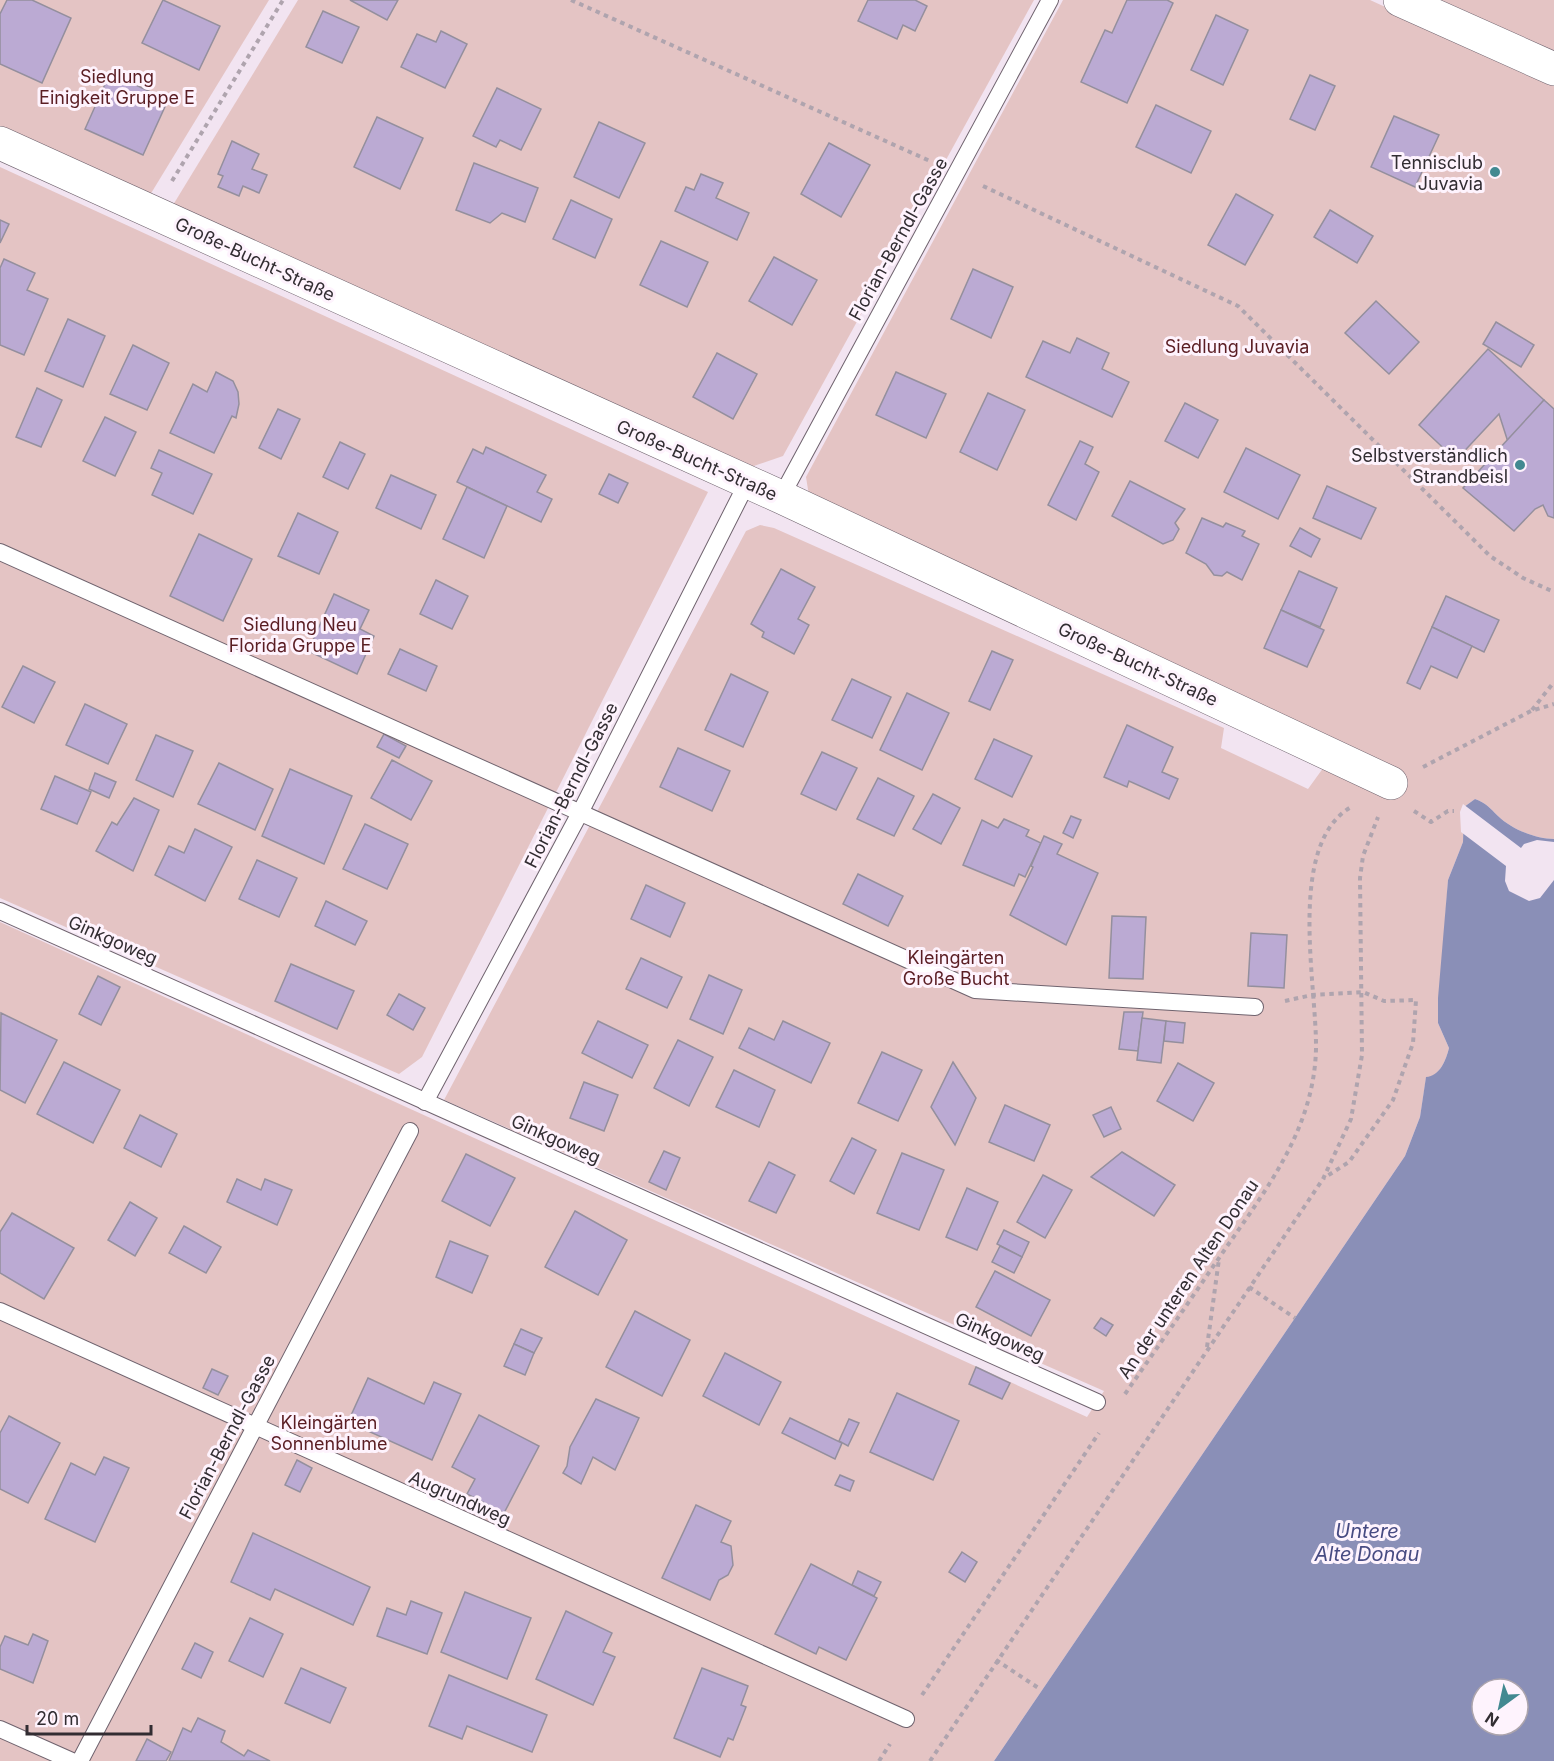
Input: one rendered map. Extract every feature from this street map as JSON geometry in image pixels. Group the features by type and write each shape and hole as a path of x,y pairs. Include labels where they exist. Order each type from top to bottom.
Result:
{"street":[{"path":"1401,0 1554,69"},
{"name":"Große-Bucht-Straße","path":"0,143 781,497 1391,783"}],"lane":[{"name":"Florian-Berndl-Gasse","path":"781,497 1050,0"},
{"name":"Florian-Berndl-Gasse","path":"425,1102 580,811 747,483"},
{"path":"0,552 975,990 1255,1007"},
{"name":"Ginkgoweg","path":"0,911 1097,1402"},
{"name":"Florian-Berndl-Gasse","path":"80,1761 410,1131"},
{"name":"Augrundweg","path":"0,1311 906,1719"},
{"path":"0,1729 72,1761"}],"path":[{"path":"153,212 283,0"},
{"path":"571,0 957,173 1238,306 1490,556 1523,578 1554,592"},
{"name":"An der unteren Alten Donau","path":"1531,711 1554,682"},
{"name":"An der unteren Alten Donau","path":"1119,1403 1286,1159 1309,1106 1316,1048 1312,995 1310,891 1322,840 1339,814 1391,783 1531,711 1554,704"},
{"path":"930,1761 1207,1347 1323,1179 1351,1119 1362,1055 1360,878 1363,856 1391,783"},
{"path":"1424,818 1431,822 1448,811 1454,811"},
{"path":"1255,1007 1312,995 1363,992 1384,1001 1416,1000 1413,1043 1393,1100 1349,1162 1323,1179"},
{"path":"1207,1347 1219,1257"},
{"path":"1249,1287 1295,1318"},
{"path":"879,1761 1106,1422"},
{"path":"996,1660 1040,1689"}],"green space":[{"name":"Siedlung Einigkeit Gruppe E","path":"0,0 269,0 150,195 0,128"},
{"path":"298,0 1034,0 783,456 745,469 173,205"},
{"path":"1063,0 1370,0 1554,84 1554,839 1539,837 1517,829 1475,799 1464,807 1463,842 1448,880 1438,1023 1449,1048 1439,1071 1426,1078 1420,1117 1405,1156 994,1761 0,1761 0,922 1087,1417 1104,1391 444,1100 746,531 760,525 774,528 1224,728 1221,748 1308,789 1342,742 810,502 806,477"},
{"path":"1432,0 1554,0 1554,54"},
{"name":"Siedlung Neu Florida Gruppe E","path":"0,167 708,492 422,1057 399,1074 0,898"}],"water":[{"name":"Untere Alte Donau","path":"1475,799 1517,829 1539,837 1554,839 1554,1761 994,1761 1405,1156 1420,1117 1426,1077 1439,1071 1449,1048 1438,1023 1438,998 1448,880 1463,842 1464,807"}],"pier":[{"path":"1463,804 1521,848 1524,844 1537,840 1554,842 1554,880 1540,898 1529,901 1509,891 1505,881 1506,866 1461,832 1460,812"}],"building":[{"path":"7,0 32,0 71,18 42,83 0,64 0,14"},
{"path":"163,0 220,26 199,70 142,43"},
{"path":"350,0 398,0 387,20"},
{"path":"868,0 915,0 927,6 915,31 903,25 897,39 858,21"},
{"path":"1127,0 1167,0 1173,3 1127,103 1081,82 1105,30 1112,33"},
{"path":"323,11 359,27 342,63 306,47"},
{"path":"1216,15 1248,30 1223,85 1191,70"},
{"path":"441,31 467,44 445,88 401,67 417,34 436,42"},
{"path":"110,73 168,100 143,155 85,129"},
{"path":"1310,75 1335,86 1315,130 1290,119"},
{"path":"497,88 541,109 521,150 500,140 496,147 473,136"},
{"path":"1156,105 1211,131 1191,173 1136,147"},
{"path":"1394,116 1439,135 1415,187 1371,167"},
{"path":"377,117 423,138 400,189 354,167"},
{"path":"599,122 645,143 619,198 574,177"},
{"path":"232,141 259,154 252,169 267,175 259,193 243,186 239,196 218,187 223,176 218,174"},
{"path":"829,143 870,165 841,217 801,194"},
{"path":"474,163 538,188 525,222 502,213 490,223 456,210"},
{"path":"701,174 723,183 716,198 749,213 737,240 675,211 686,187 694,190"},
{"path":"1236,194 1273,215 1245,265 1208,245"},
{"path":"571,200 612,219 595,258 553,239"},
{"path":"1330,210 1373,236 1357,263 1314,237"},
{"path":"0,220 9,224 0,243"},
{"path":"661,241 708,262 687,307 640,285"},
{"path":"774,257 817,280 792,325 749,301"},
{"path":"4,259 35,273 27,290 48,299 24,355 0,345 0,268"},
{"path":"973,269 1013,287 991,338 951,319"},
{"path":"1376,301 1419,342 1389,374 1345,333"},
{"path":"68,319 105,336 83,387 45,371"},
{"path":"1496,322 1534,345 1521,367 1483,344"},
{"path":"1077,338 1109,353 1102,369 1129,382 1112,417 1026,377 1043,341 1070,353"},
{"path":"133,345 169,363 147,410 110,394"},
{"path":"1488,349 1544,400 1508,442 1499,414 1456,460 1419,425"},
{"path":"717,353 757,374 733,419 693,397"},
{"path":"216,372 233,381 238,392 239,404 236,418 232,416 214,453 170,433 193,384 207,392"},
{"path":"896,372 946,394 926,438 876,415"},
{"path":"37,388 62,400 41,447 16,437"},
{"path":"988,393 1025,410 997,470 960,452"},
{"name":"Selbstverständlich Strandbeisl","path":"1544,400 1554,409 1554,518 1548,516 1543,505 1535,509 1514,531 1463,488"},
{"path":"1185,403 1218,420 1198,458 1165,441"},
{"path":"278,409 300,419 281,459 259,448"},
{"path":"105,417 136,432 115,476 83,461"},
{"path":"1080,441 1093,447 1085,464 1099,472 1076,520 1048,505"},
{"path":"340,442 365,454 348,489 323,477"},
{"path":"486,447 546,475 537,492 552,499 541,522 457,482 473,449 483,454"},
{"path":"1246,448 1300,475 1278,519 1224,492"},
{"path":"159,450 212,474 193,514 152,495 162,473 151,468"},
{"path":"609,474 628,483 618,503 599,494"},
{"path":"391,475 436,495 421,529 376,508"},
{"path":"1130,481 1185,509 1175,523 1179,529 1173,540 1163,544 1112,516"},
{"path":"1327,486 1376,508 1361,539 1313,518"},
{"path":"467,487 507,506 484,558 443,539"},
{"path":"298,513 338,532 319,574 278,556"},
{"path":"1202,518 1223,527 1226,523 1245,531 1242,536 1259,544 1242,580 1227,572 1222,576 1214,575 1206,564 1186,553"},
{"path":"1300,528 1320,539 1311,557 1290,546"},
{"path":"199,534 252,559 223,621 170,596"},
{"path":"781,569 815,587 798,619 809,625 794,654 762,637 764,632 751,624"},
{"path":"1299,571 1337,588 1320,627 1281,610"},
{"path":"436,580 468,596 452,629 420,614"},
{"path":"334,594 369,610 360,629 374,636 357,674 308,651"},
{"path":"1446,596 1499,620 1484,652 1432,627"},
{"path":"1281,610 1324,630 1307,667 1264,648"},
{"path":"1432,627 1472,646 1457,678 1431,666 1420,689 1407,683"},
{"path":"400,649 437,666 426,691 388,674"},
{"path":"992,651 1013,660 990,710 969,701"},
{"path":"23,666 55,682 34,723 2,707"},
{"path":"731,674 768,692 743,747 705,730"},
{"path":"852,679 891,697 872,738 832,720"},
{"path":"907,693 949,713 922,770 880,750"},
{"path":"85,704 127,724 108,764 66,745"},
{"path":"1127,725 1173,747 1162,772 1178,779 1169,799 1129,781 1127,787 1104,777"},
{"path":"384,734 406,746 399,758 377,747"},
{"path":"156,735 193,751 173,797 136,780"},
{"path":"994,739 1032,756 1012,797 975,779"},
{"path":"678,748 730,771 712,811 660,787"},
{"path":"822,752 857,768 836,810 801,794"},
{"path":"392,760 432,781 411,820 371,798"},
{"path":"219,763 273,789 255,830 198,804"},
{"path":"290,769 352,796 324,864 262,836"},
{"path":"95,773 116,782 109,798 89,789"},
{"path":"55,776 91,792 77,824 41,809"},
{"path":"878,778 914,796 894,836 857,819"},
{"path":"933,794 960,808 941,844 913,829"},
{"path":"134,798 159,810 133,871 96,851 112,822 117,825"},
{"path":"1071,816 1081,820 1073,838 1063,833"},
{"path":"1004,819 1029,830 1026,836 1041,843 1025,877 1019,874 1014,886 963,865 982,820 998,828"},
{"path":"365,824 408,844 387,889 343,869"},
{"path":"195,829 232,847 205,901 155,875 169,846 184,853"},
{"path":"1044,836 1062,844 1057,854 1098,873 1066,945 1010,915 1033,867 1031,866"},
{"path":"257,860 297,878 279,917 239,899"},
{"path":"858,874 903,896 888,926 843,904"},
{"path":"646,885 685,903 670,937 631,919"},
{"path":"326,901 367,921 355,945 315,926"},
{"path":"1112,916 1146,917 1143,979 1109,978"},
{"path":"1251,933 1287,935 1284,988 1248,986"},
{"path":"641,958 682,977 667,1008 626,989"},
{"path":"291,964 354,991 337,1029 275,1001"},
{"path":"709,975 742,990 723,1034 690,1019"},
{"path":"98,976 120,987 101,1025 79,1014"},
{"path":"399,994 425,1008 413,1030 387,1015"},
{"path":"1124,1012 1143,1012 1138,1051 1119,1049"},
{"path":"1,1013 57,1040 25,1103 0,1090"},
{"path":"1142,1018 1166,1021 1161,1063 1137,1060"},
{"path":"598,1021 648,1045 632,1078 582,1053"},
{"path":"783,1021 830,1043 811,1083 739,1048 749,1028 774,1040"},
{"path":"1166,1021 1185,1023 1183,1043 1164,1041"},
{"path":"678,1040 713,1057 689,1106 654,1088"},
{"path":"882,1052 922,1070 898,1121 858,1103"},
{"path":"64,1062 120,1090 93,1143 37,1114"},
{"path":"953,1062 976,1098 955,1145 931,1107"},
{"path":"1178,1063 1214,1083 1193,1121 1157,1101"},
{"path":"734,1070 775,1090 759,1127 716,1107"},
{"path":"584,1082 618,1095 604,1131 570,1118"},
{"path":"1005,1105 1050,1125 1034,1161 989,1142"},
{"path":"1111,1107 1121,1129 1104,1137 1093,1115"},
{"path":"140,1115 177,1134 161,1167 124,1148"},
{"path":"852,1138 876,1150 854,1194 830,1181"},
{"path":"664,1151 680,1158 666,1190 649,1182"},
{"path":"1122,1152 1175,1185 1154,1216 1091,1177"},
{"path":"902,1153 944,1170 919,1230 877,1213"},
{"path":"466,1154 515,1178 490,1226 442,1201"},
{"path":"769,1162 795,1175 776,1213 749,1201"},
{"path":"1043,1175 1072,1190 1045,1238 1017,1222"},
{"path":"237,1179 261,1190 265,1179 292,1190 277,1225 227,1202"},
{"path":"967,1188 998,1202 977,1250 946,1237"},
{"path":"130,1202 157,1218 135,1256 108,1240"},
{"path":"575,1211 627,1240 598,1295 545,1267"},
{"path":"12,1213 74,1248 44,1299 0,1273 0,1232"},
{"path":"184,1226 221,1247 206,1273 169,1253"},
{"path":"1004,1230 1029,1242 1022,1257 997,1244"},
{"path":"450,1241 488,1256 472,1293 436,1277"},
{"path":"1000,1246 1022,1257 1014,1273 992,1262"},
{"path":"995,1271 1050,1300 1031,1336 976,1307"},
{"path":"635,1311 690,1340 662,1396 606,1367"},
{"path":"1101,1318 1113,1325 1106,1336 1094,1328"},
{"path":"521,1329 542,1338 534,1353 514,1344"},
{"path":"514,1344 534,1353 525,1375 504,1366"},
{"path":"725,1353 781,1382 759,1425 703,1396"},
{"path":"976,1367 1010,1383 1002,1399 969,1384"},
{"path":"212,1369 228,1376 218,1395 203,1388"},
{"path":"368,1378 424,1404 434,1382 461,1394 432,1460 348,1422"},
{"path":"897,1393 959,1421 933,1480 870,1452"},
{"path":"596,1399 639,1418 615,1470 593,1457 581,1484 563,1473 567,1466 570,1447"},
{"path":"479,1415 539,1446 504,1513 467,1494 475,1479 452,1467"},
{"path":"9,1416 60,1443 28,1503 0,1489 0,1433"},
{"path":"790,1418 842,1443 835,1459 782,1433"},
{"path":"849,1419 859,1423 848,1446 839,1441"},
{"path":"104,1457 129,1468 95,1542 45,1519 71,1463 95,1475"},
{"path":"297,1460 312,1468 300,1492 285,1485"},
{"path":"840,1475 854,1481 850,1491 835,1485"},
{"path":"696,1505 731,1521 721,1542 731,1546 733,1565 728,1575 719,1580 710,1600 662,1578"},
{"path":"253,1533 370,1587 353,1625 275,1589 270,1600 231,1582"},
{"path":"962,1552 977,1562 965,1582 949,1572"},
{"path":"811,1564 877,1598 846,1660 819,1647 816,1654 775,1634"},
{"path":"858,1571 881,1582 874,1596 852,1585"},
{"path":"465,1592 531,1618 507,1679 441,1652"},
{"path":"411,1601 442,1613 427,1654 377,1636 387,1608 406,1615"},
{"path":"566,1611 612,1633 603,1652 615,1657 593,1705 536,1679"},
{"path":"250,1618 283,1634 263,1677 229,1661"},
{"path":"33,1634 48,1641 33,1683 0,1669 0,1647 5,1636 28,1645"},
{"path":"195,1643 213,1652 201,1678 182,1669"},
{"path":"301,1668 346,1688 330,1723 285,1703"},
{"path":"702,1668 748,1686 741,1705 746,1707 733,1740 728,1738 720,1757 674,1738"},
{"path":"449,1675 547,1715 532,1752 467,1726 462,1739 429,1726"},
{"path":"198,1718 225,1731 221,1742 244,1756 248,1750 270,1761 169,1761 183,1728 191,1732"},
{"path":"147,1739 171,1752 166,1761 136,1761"}],"place":[{"name":"Tennisclub Juvavia","path":"1495,172"},
{"name":"Selbstverständlich Strandbeisl","path":"1520,465"}],"park label":[{"name":"Siedlung Juvavia","path":"1237,346"},
{"name":"Kleingärten Große Bucht","path":"956,967"},
{"name":"Kleingärten Sonnenblume","path":"329,1432"}]}
